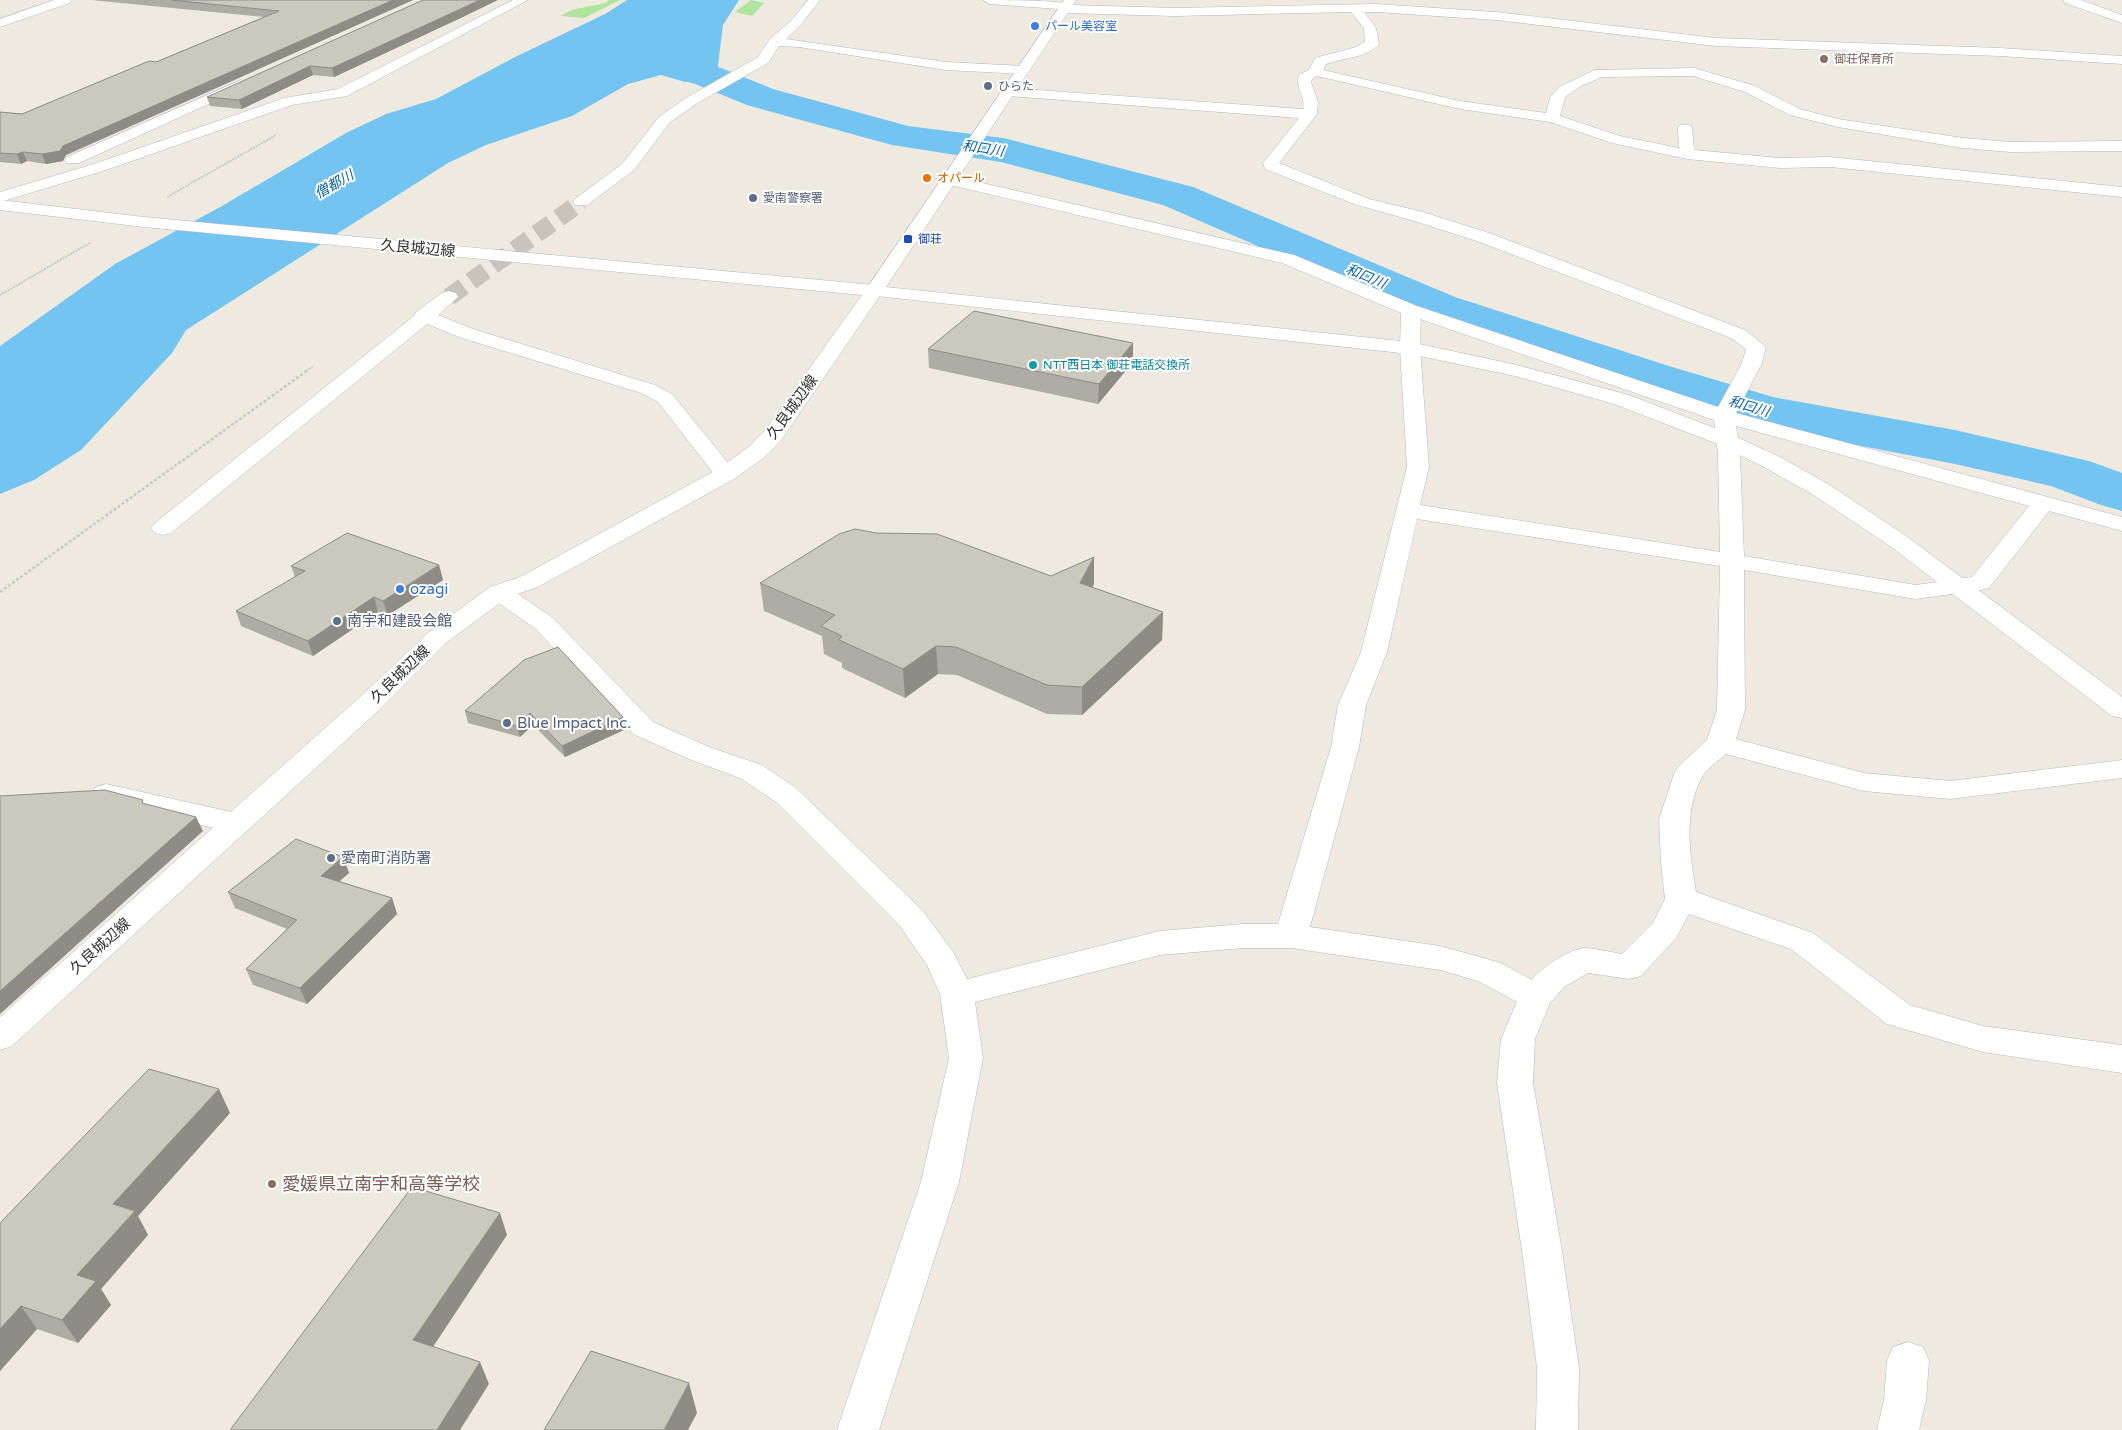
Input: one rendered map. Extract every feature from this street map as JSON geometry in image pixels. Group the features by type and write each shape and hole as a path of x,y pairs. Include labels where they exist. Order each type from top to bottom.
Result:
{"street":[{"path":"0,23 66,0"},
{"path":"2,199 289,101 342,93 522,0"},
{"path":"581,202 628,167 664,120 691,101 763,60 775,42 795,24 814,0"},
{"path":"989,0 1175,12 1355,9 1420,10 1496,16 1716,42 2062,55 2122,60"},
{"path":"2069,0 2122,19"},
{"path":"1067,5 874,291 1410,348 1492,363 1606,394 1675,417 1729,414 1819,488 1915,552 2122,710"},
{"path":"1355,9 1370,28 1372,44 1366,48 1332,56 1320,61 1315,72 1305,77 1303,84 1312,103 1310,114 1277,153 1271,166 1363,202 1417,216 1483,237 1738,334 1756,347 1752,363 1729,414 1732,560 1731,710 1720,744 1688,774 1674,819 1680,899 1664,930 1629,967 1584,960 1552,978 1536,997 1518,1039 1515,1083 1542,1250 1558,1368 1557,1430"},
{"path":"775,42 799,43 946,66 1024,70"},
{"path":"1701,62 1716,42"},
{"path":"2062,55 2122,65"},
{"path":"1552,118 1557,96 1590,76 1600,73 1701,62 1795,112 1838,123 1963,144 2018,147 2122,146"},
{"path":"1315,72 1390,91 1460,105 1552,118 1617,140 1687,154 1781,162 1830,162 2122,192"},
{"path":"2,199 12,188 253,79"},
{"path":"1008,92 1310,114"},
{"path":"1685,128 1687,154"},
{"path":"948,180 1288,259 1410,310 1729,414 2122,524"},
{"name":"久良城辺線","path":"0,1038 369,704 438,637 499,592 529,582 726,474 758,451 774,434 874,291 136,221 2,199"},
{"path":"162,528 423,316 449,297"},
{"path":"1291,936 1345,748 1352,704 1374,652 1418,468 1410,348 1410,310"},
{"path":"423,316 466,333 648,389 665,398 726,474"},
{"path":"1407,510 1732,560 1916,592 1980,583 2044,502"},
{"path":"499,592 545,624 643,728 699,754 752,772 786,795 911,918 941,960 957,994 966,1058 940,1182 858,1430"},
{"path":"1720,744 1864,782 1950,790 2122,769"},
{"path":"84,794 112,793 236,823"},
{"path":"1680,899 1802,941 1899,1015 1984,1039 2122,1059"},
{"path":"957,994 1160,943 1243,936 1291,936 1440,958 1489,972 1536,997"},
{"path":"1898,1430 1905,1400 1908,1361"}],"path":[{"path":"0,295 136,221 278,134"},
{"path":"0,592 319,362"}],"green space":[{"path":"609,0 620,0 584,18 561,16 571,10 605,3"},
{"path":"751,0 764,3 752,16 735,12"}],"water":[{"name":"僧都川","path":"627,0 739,0 723,25 717,73 685,82 661,75 628,84 572,116 486,145 448,163 186,330 172,353 81,450 34,480 0,494 0,346 115,264 222,206 346,133 386,114 436,99 515,57 605,14"}],"building":[{"path":"171,0 393,0 63,146 60,151 42,154 23,152 17,154 0,153 0,112 22,114 149,61 156,62 279,11"},
{"path":"423,0 480,0 332,68 310,66 239,100 207,97"},
{"path":"974,311 1133,343 1099,384 928,349"},
{"path":"855,529 876,533 937,534 1051,576 1094,557 1080,583 1163,612 1082,687 1047,685 956,647 936,646 903,669 839,640 842,636 821,626 835,615 760,583 839,534"},
{"path":"347,533 439,565 383,601 374,597 308,641 236,611 305,571 291,566"},
{"path":"558,647 623,717 562,746 530,713 517,726 465,711 524,660"},
{"path":"105,790 143,800 142,803 196,817 0,991 0,796"},
{"path":"296,839 343,857 321,876 392,898 300,988 246,969 297,920 228,892"},
{"path":"149,1069 219,1089 113,1204 135,1211 77,1275 96,1281 62,1320 21,1306 0,1329 0,1223"},
{"path":"412,1187 500,1213 413,1340 480,1362 437,1430 230,1430"},
{"path":"591,1351 689,1383 664,1430 544,1430"}],"waterway":[{"name":"和口川","path":"614,50 708,76 760,97 906,137 1003,150 1178,196 1438,307 1650,377 1765,412 1955,447 2069,473 2122,493"}],"tunnel":[{"path":"449,297 581,202"}],"place":[{"name":"パール美容室","path":"1035,26"},
{"name":"御荘保育所","path":"1824,59"},
{"name":"ひらた","path":"988,86"},
{"name":"オパール","path":"927,178"},
{"name":"愛南警察署","path":"753,198"},
{"name":"御荘","path":"908,239"},
{"name":"NTT西日本 御荘電話交換所","path":"1033,365"},
{"name":"ozagi","path":"400,589"},
{"name":"南宇和建設会館","path":"337,621"},
{"name":"Blue Impact Inc.","path":"507,723"},
{"name":"愛南町消防署","path":"331,858"},
{"name":"愛媛県立南宇和高等学校","path":"272,1184"}]}
